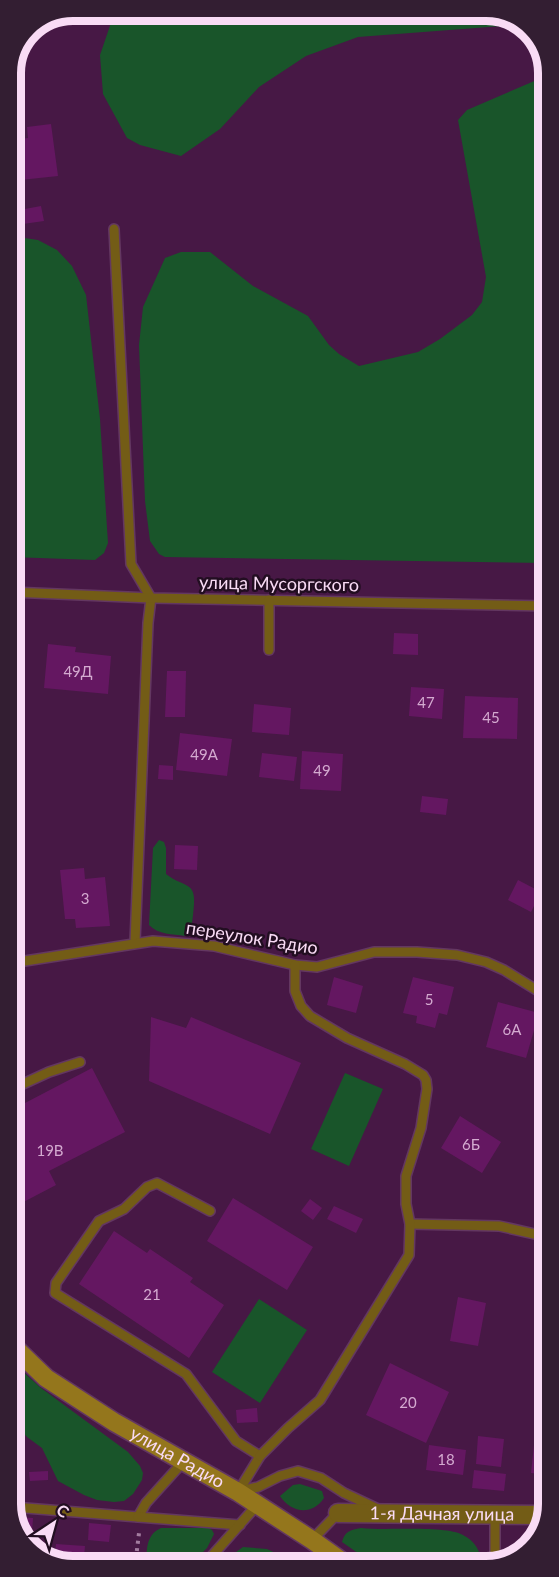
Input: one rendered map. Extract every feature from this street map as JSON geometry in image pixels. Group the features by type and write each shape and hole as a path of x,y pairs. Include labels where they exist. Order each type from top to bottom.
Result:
{"main road":[{"name":"улица Радио","path":"21,1354 46,1378 114,1422 238,1492 334,1556"}],"street":[{"name":"1-я Дачная улица","path":"338,1513 537,1515"}],"lane":[{"path":"114,230 131,564 151,598 141,768 135,942"},
{"name":"улица Мусоргского","path":"21,592 151,598 538,606"},
{"path":"269,600 269,650"},
{"name":"переулок Радио","path":"21,961 153,941 214,946 295,965 317,967 374,952 417,952 457,955 486,962 504,970 538,992"},
{"path":"238,1492 260,1455 320,1400 409,1256 410,1224 406,1204 406,1176 421,1128 427,1089 426,1080 423,1075 405,1064 347,1038 310,1016 301,1006 295,991 295,965"},
{"path":"21,1085 49,1072 80,1062"},
{"path":"210,1211 157,1183 147,1186 124,1209 99,1221 56,1283 55,1293 186,1374 236,1441 260,1455"},
{"path":"410,1224 499,1226 538,1235"},
{"path":"140,1517 146,1503 183,1462"},
{"path":"238,1492 258,1487 280,1476 298,1471 321,1478 344,1493 388,1514"},
{"path":"212,1556 257,1505"},
{"path":"22,1508 240,1525"},
{"path":"312,1540 338,1513"},
{"path":"495,1515 495,1555"}],"path":[{"path":"136,1556 140,1517"}],"green space":[{"path":"112,21 490,21 506,25 358,37 306,56 259,87 220,129 181,156 140,145 127,138 103,94 100,55"},
{"path":"538,79 538,563 165,557 159,554 150,541 145,501 139,345 143,307 165,258 181,252 210,252 253,286 308,316 329,345 359,366 418,352 472,315 482,302 486,277 458,120 467,110"},
{"path":"21,237 38,240 57,250 72,266 86,295 100,419 108,543 104,553 95,560 21,557"},
{"path":"159,840 164,842 166,848 166,874 189,887 194,896 192,924 185,936 161,932 149,925 153,848"},
{"path":"345,1073 383,1089 349,1166 311,1149"},
{"path":"259,1299 307,1330 260,1403 212,1372"},
{"path":"21,1370 41,1388 128,1452 140,1466 143,1473 142,1480 133,1494 124,1501 97,1500 58,1481 42,1448 21,1430"},
{"path":"300,1484 322,1491 324,1498 314,1508 296,1509 280,1496 293,1485"},
{"path":"161,1528 209,1528 214,1534 207,1548 199,1556 147,1556 149,1539"},
{"path":"354,1529 429,1529 454,1532 467,1537 474,1543 480,1556 362,1556 342,1542 345,1535"},
{"path":"243,1547 267,1549 282,1556 230,1556"}],"building":[{"path":"51,124 58,176 21,180 21,139 28,138 27,127"},
{"path":"41,206 44,221 21,224 21,210"},
{"path":"394,633 418,634 418,655 393,654"},
{"path":"48,644 76,647 75,652 111,656 108,694 44,688"},
{"path":"167,671 186,671 185,717 165,717"},
{"path":"411,687 444,689 442,719 409,716"},
{"path":"465,696 518,698 517,739 463,738"},
{"path":"254,704 291,708 289,735 252,732"},
{"path":"180,733 232,739 227,776 176,770"},
{"path":"302,751 343,754 341,791 300,789"},
{"path":"262,753 297,757 294,781 259,777"},
{"path":"159,765 173,766 173,780 158,779"},
{"path":"422,796 448,799 446,815 420,812"},
{"path":"175,845 198,846 197,870 174,869"},
{"path":"84,868 85,879 105,877 110,926 76,928 75,919 65,919 60,870"},
{"path":"518,880 538,890 538,898 531,912 508,900"},
{"path":"334,977 363,986 356,1013 327,1005"},
{"path":"413,977 454,987 447,1015 439,1013 435,1028 416,1023 417,1016 403,1013"},
{"path":"498,1002 538,1013 526,1058 486,1047"},
{"path":"151,1017 186,1028 191,1017 301,1063 270,1134 149,1081"},
{"path":"92,1068 125,1132 49,1171 56,1185 21,1203 21,1094 25,1103"},
{"path":"460,1116 501,1142 482,1173 441,1148"},
{"path":"233,1198 313,1247 287,1290 207,1241"},
{"path":"310,1199 322,1208 313,1220 301,1211"},
{"path":"334,1206 363,1219 356,1233 327,1219"},
{"path":"114,1231 147,1253 150,1249 193,1278 190,1282 224,1305 189,1358 79,1284"},
{"path":"458,1297 486,1303 478,1346 450,1341"},
{"path":"390,1363 449,1392 426,1443 366,1415"},
{"path":"257,1408 258,1422 237,1423 236,1410"},
{"path":"536,1426 538,1426 538,1474 531,1473"},
{"path":"478,1436 504,1439 501,1467 476,1464"},
{"path":"429,1445 466,1450 463,1475 426,1470"},
{"path":"21,1469 24,1469 23,1486 21,1486"},
{"path":"474,1470 506,1474 504,1491 472,1488"},
{"path":"48,1471 48,1480 30,1481 29,1472"},
{"path":"23,1517 33,1518 32,1532 26,1527"},
{"path":"89,1523 111,1525 109,1542 88,1540"},
{"path":"56,1544 85,1546 84,1556 55,1553"}]}
